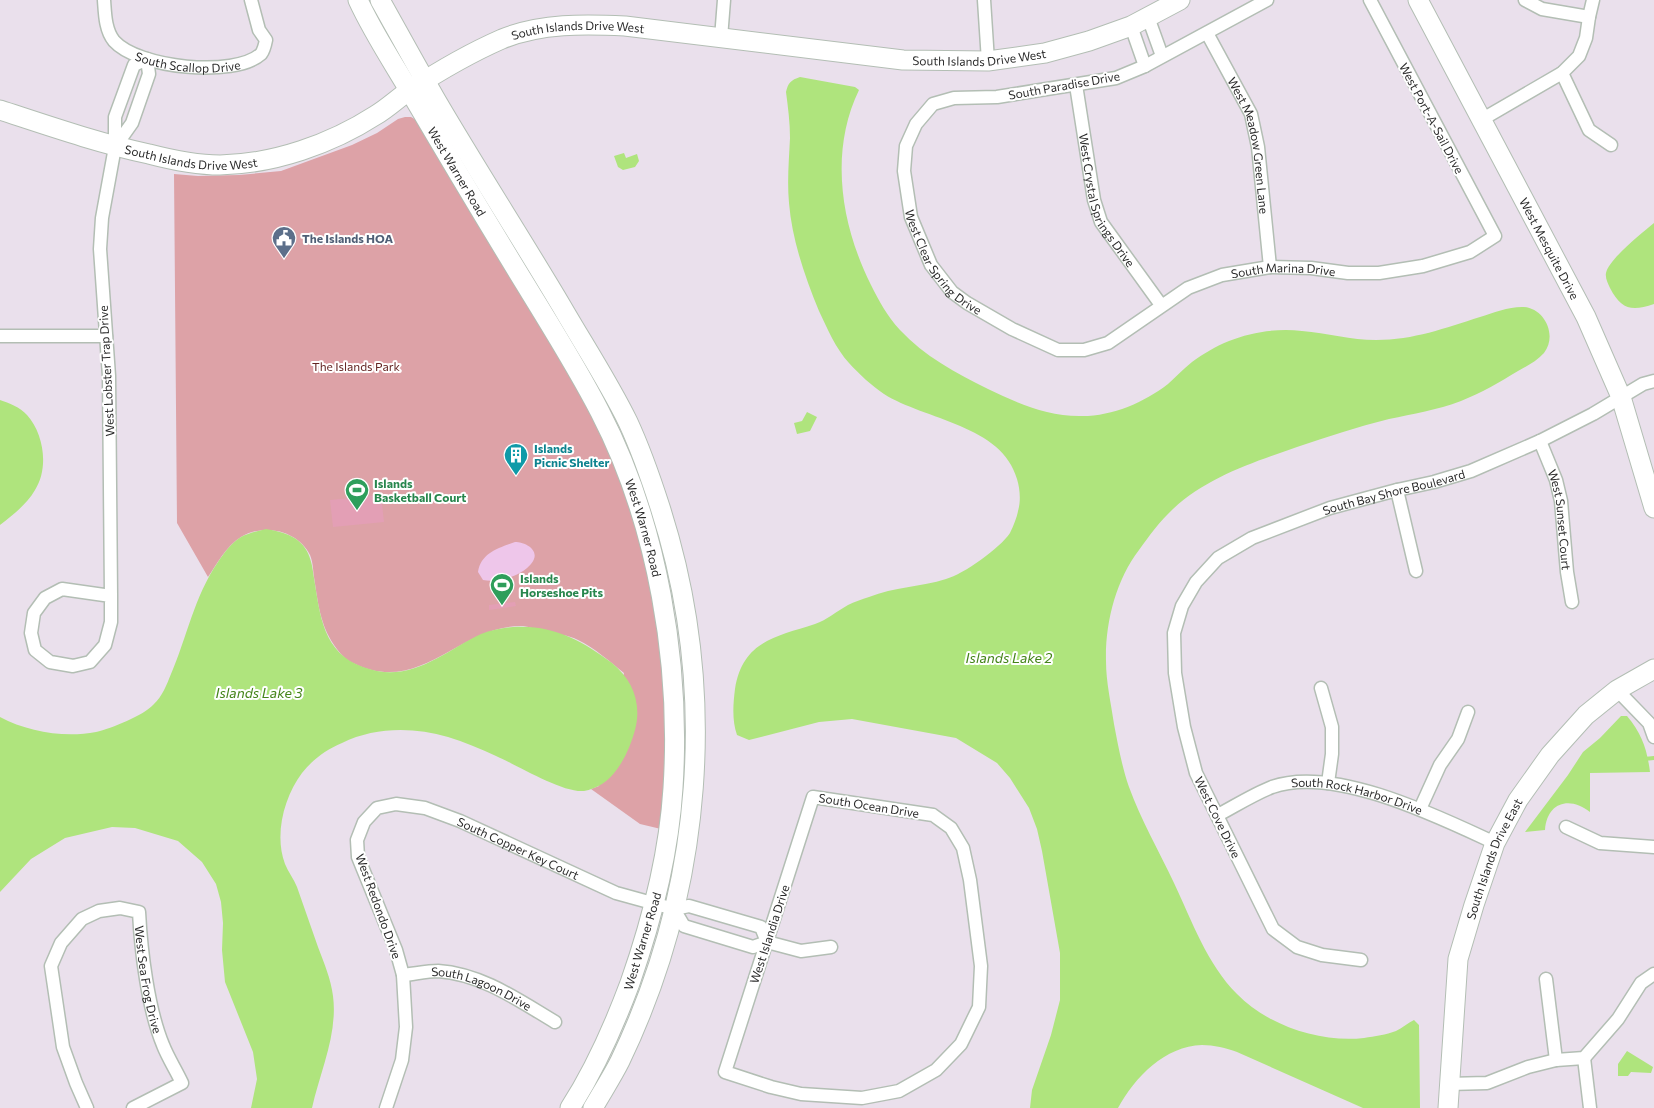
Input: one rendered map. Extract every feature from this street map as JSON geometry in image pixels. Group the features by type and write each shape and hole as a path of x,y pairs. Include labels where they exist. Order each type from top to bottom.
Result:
{"main road":[{"name":"West Warner Road","path":"358,0 381,45 417,86 521,238 616,399 636,442 671,542 686,616 692,664 696,733 696,758 687,850 674,909 657,968 619,1063 593,1108"},
{"name":"West Warner Road","path":"380,0 417,86 610,430 644,524 666,620 674,703 673,790 655,903 638,959 614,1026 570,1108"},
{"name":"South Islands Drive West","path":"0,110 115,147 179,161 219,165 262,161 336,138 377,115 445,68 504,38 539,28 587,24 626,26 903,60 988,61 1045,53 1089,41 1131,26 1180,0"},
{"name":"West Mesquite Drive","path":"1418,0 1575,294 1621,397 1654,508"},
{"name":"South Islands Drive East","path":"1448,1108 1448,1084 1458,959 1495,842 1518,800 1550,755 1586,714 1617,690 1654,669"}],"street":[{"name":"South Scallop Drive","path":"104,0 109,32 115,42 133,53 147,59 185,66 223,67 244,63 254,59 263,52 266,40 259,30 251,0"},
{"path":"721,38 724,0"},
{"path":"984,0 988,61"},
{"name":"South Paradise Drive","path":"933,104 954,98 997,97 1116,78 1145,66 1267,0"},
{"name":"West Port-A-Sail Drive","path":"1370,0 1495,236"},
{"path":"1525,0 1542,8 1589,17"},
{"path":"1481,120 1562,73 1579,56 1586,38 1593,0"},
{"path":"1148,17 1162,56"},
{"path":"1131,26 1145,66"},
{"name":"West Meadow Green Lane","path":"1207,32 1251,114 1258,147 1270,267"},
{"path":"147,59 149,74 132,123 115,147 115,117 134,65 147,59"},
{"path":"1562,73 1589,130 1611,145"},
{"name":"West Crystal Springs Drive","path":"1076,85 1094,200 1101,222 1161,305"},
{"name":"West Clear Spring Drive","path":"933,104 916,124 906,146 904,171 910,218 931,265 952,292 1012,329 1058,350 1084,350"},
{"name":"West Lobster Trap Drive","path":"112,596 62,589 45,598 34,613 31,633 35,650 50,662 73,666 90,662 104,645 112,622 112,596 109,376 100,258 102,218 115,147"},
{"name":"South Marina Drive","path":"1084,350 1108,343 1188,288 1222,275 1270,267 1311,268 1348,273 1379,273 1423,266 1470,252 1495,236"},
{"path":"0,336 106,336"},
{"name":"South Bay Shore Boulevard","path":"1182,606 1196,582 1218,558 1252,538 1330,508 1471,471 1540,442 1643,384 1654,381"},
{"name":"West Sunset Court","path":"1540,442 1556,480 1561,501 1567,572 1572,602"},
{"path":"1398,490 1416,571"},
{"name":"West Cove Drive","path":"1182,606 1174,633 1175,673 1184,727 1196,773 1273,929 1297,946 1322,955 1360,960"},
{"path":"1321,688 1332,727 1332,754 1328,783"},
{"path":"1617,690 1649,723 1654,737"},
{"path":"1420,809 1440,765 1458,739 1468,712"},
{"name":"South Rock Harbor Drive","path":"1218,815 1273,787 1300,781 1328,783 1382,796 1420,809 1495,842"},
{"name":"South Ocean Drive","path":"725,1072 771,1087 801,1094 862,1098 899,1091 936,1070 961,1044 980,1007 981,966 970,880 963,848 951,828 933,815 813,797"},
{"name":"West Islandia Drive","path":"725,1072 813,797"},
{"name":"South Copper Key Court","path":"364,822 377,808 396,804 425,808 460,821 616,893 674,909 689,906 761,927 766,942"},
{"name":"West Redondo Drive","path":"364,822 357,840 358,857 396,950 403,975 406,1027 402,1060 386,1108"},
{"path":"1566,827 1600,842 1654,847"},
{"name":"West Sea Frog Drive","path":"87,1108 64,1047 51,966 60,943 82,919 99,911 120,908 138,912 140,938 152,1012 163,1044 182,1083 134,1108"},
{"path":"674,909 684,926 753,947 766,942 801,951 831,946"},
{"name":"South Lagoon Drive","path":"403,975 436,971 470,978 498,988 555,1022"},
{"path":"1448,1084 1487,1083 1528,1067 1556,1060 1584,1058 1618,1019 1641,983 1654,974"},
{"path":"1546,979 1556,1060"},
{"path":"1584,1058 1590,1108"}],"green space":[{"name":"The Islands Park","path":"411,117 418,121 590,410 626,494 645,560 658,625 663,669 667,756 661,829 640,824 591,789 599,786 624,673 590,647 571,637 526,626 500,628 479,636 420,666 399,671 377,671 353,663 342,656 329,637 320,613 311,558 304,546 297,540 279,531 259,530 250,533 231,545 208,577 177,523 174,174 198,176 239,175 281,171 352,145 377,133 398,119"}],"sand":[{"path":"515,542 524,544 534,551 535,555 531,564 522,572 509,578 483,580 478,572 483,560 491,552"}],"shaded area":[{"name":"Islands Basketball Court","path":"381,495 384,522 333,527 330,500"},
{"name":"Islands Horseshoe Pits","path":"515,602 516,606 489,610 489,605"}],"water":[{"name":"Islands Lake 2","path":"800,77 855,87 859,90 844,138 842,188 852,238 874,291 887,314 909,339 941,363 988,389 1032,408 1055,414 1091,416 1126,408 1158,391 1205,353 1224,343 1255,333 1293,330 1357,339 1403,338 1429,333 1501,310 1522,307 1530,308 1537,312 1547,323 1550,338 1548,346 1541,356 1476,394 1443,407 1389,419 1308,443 1216,479 1186,498 1159,524 1131,562 1118,588 1110,617 1106,661 1108,685 1122,764 1134,799 1145,823 1201,941 1217,969 1237,994 1264,1015 1296,1030 1313,1035 1347,1039 1364,1038 1398,1030 1414,1020 1419,1025 1420,1108 1363,1108 1237,1052 1220,1047 1202,1045 1176,1051 1152,1065 1133,1085 1118,1108 1030,1108 1032,1090 1051,1035 1060,1000 1060,953 1037,829 1029,808 1010,778 997,763 956,738 852,719 819,722 749,740 737,735 733,713 735,689 745,660 753,651 763,643 819,622 858,601 888,591 937,582 962,572 990,553 1005,539 1014,525 1020,503 1017,479 1009,461 996,447 979,435 960,426 901,403 884,394 849,363 832,338 804,272 796,244 789,203 790,132 786,92 790,82"},
{"path":"624,153 626,158 637,154 639,161 635,167 623,170 618,167 614,156"},
{"path":"1654,223 1654,304 1639,308 1628,307 1614,295 1607,281 1606,273 1608,267 1619,254"},
{"path":"0,400 21,410 33,423 41,441 43,462 39,481 32,495 0,525"},
{"path":"807,412 817,417 810,431 797,434 794,423 802,421"},
{"name":"Islands Lake 3","path":"266,529 289,535 304,547 311,562 319,606 326,631 339,652 350,661 363,667 396,672 425,664 489,631 513,627 540,628 566,635 589,647 612,663 630,685 634,693 637,711 633,737 619,767 602,784 584,791 564,788 490,753 454,739 421,731 408,730 381,731 355,738 325,752 315,759 302,773 290,793 286,805 280,841 286,867 297,887 327,971 332,990 334,1010 331,1039 312,1108 251,1108 257,1079 253,1052 225,982 221,902 216,884 202,862 178,841 135,828 112,827 65,838 31,859 0,892 0,717 22,727 35,730 59,734 84,734 118,725 149,708 157,701 166,686 197,603 218,562 237,539"},
{"path":"1621,716 1627,716 1640,736 1650,772 1590,773 1590,812 1575,804 1561,804 1550,813 1545,830 1525,832 1583,752 1600,738"},
{"path":"1627,1051 1653,1067 1651,1073 1631,1072 1628,1076 1618,1076 1618,1064"}],"waterway":[{"path":"1644,759 1654,758"}],"place":[{"name":"The Islands HOA","path":"284,259"},
{"name":"Islands Picnic Shelter","path":"516,476"},
{"name":"Islands Basketball Court","path":"357,511"},
{"name":"Islands Horseshoe Pits","path":"502,606"}]}
